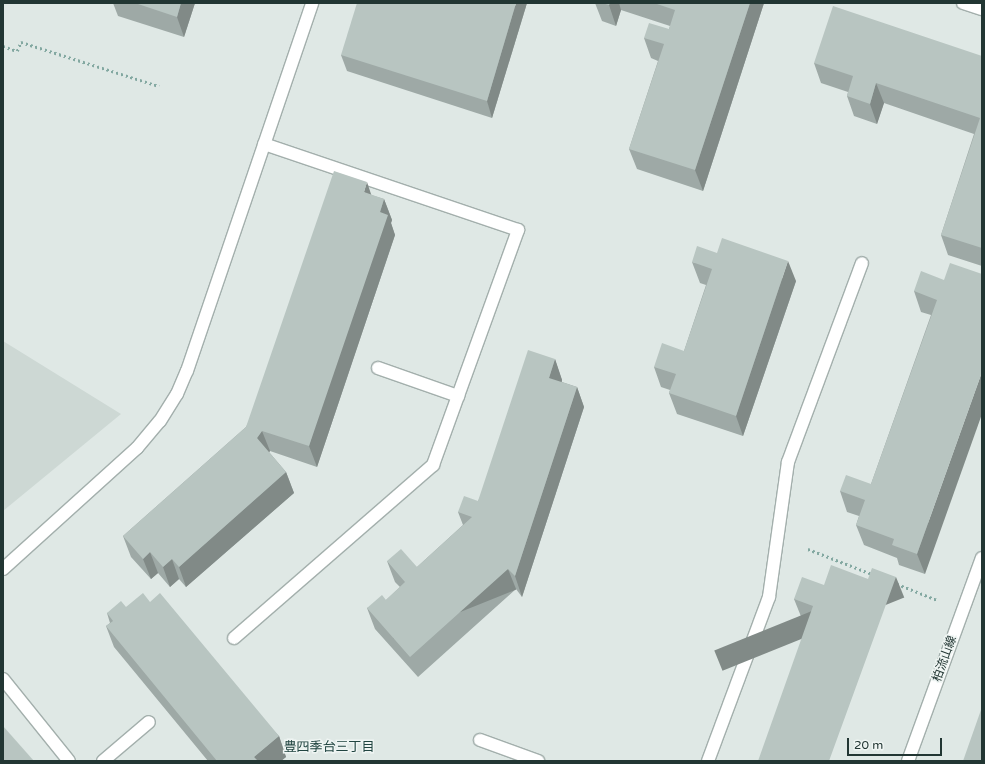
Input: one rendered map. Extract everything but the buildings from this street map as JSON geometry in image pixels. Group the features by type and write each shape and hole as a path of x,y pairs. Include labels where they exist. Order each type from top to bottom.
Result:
{"street":[{"path":"3,569 138,448 160,421 177,394 187,371 312,3"},
{"path":"962,3 982,9"},
{"path":"234,638 433,465 518,230 264,144"},
{"path":"708,761 769,596 788,462 862,263"},
{"path":"378,368 458,396"},
{"name":"柏流山線","path":"908,761 982,558"},
{"path":"3,679 69,761"},
{"path":"103,761 149,722"},
{"path":"480,740 538,761"}],"path":[{"path":"3,46 17,51 21,42 158,86"},
{"path":"808,549 873,574"},
{"path":"894,583 937,600"}],"shaded area":[{"path":"3,341 121,414 3,511"}],"district":[{"name":"豊四季台三丁目","path":"329,747"}]}
